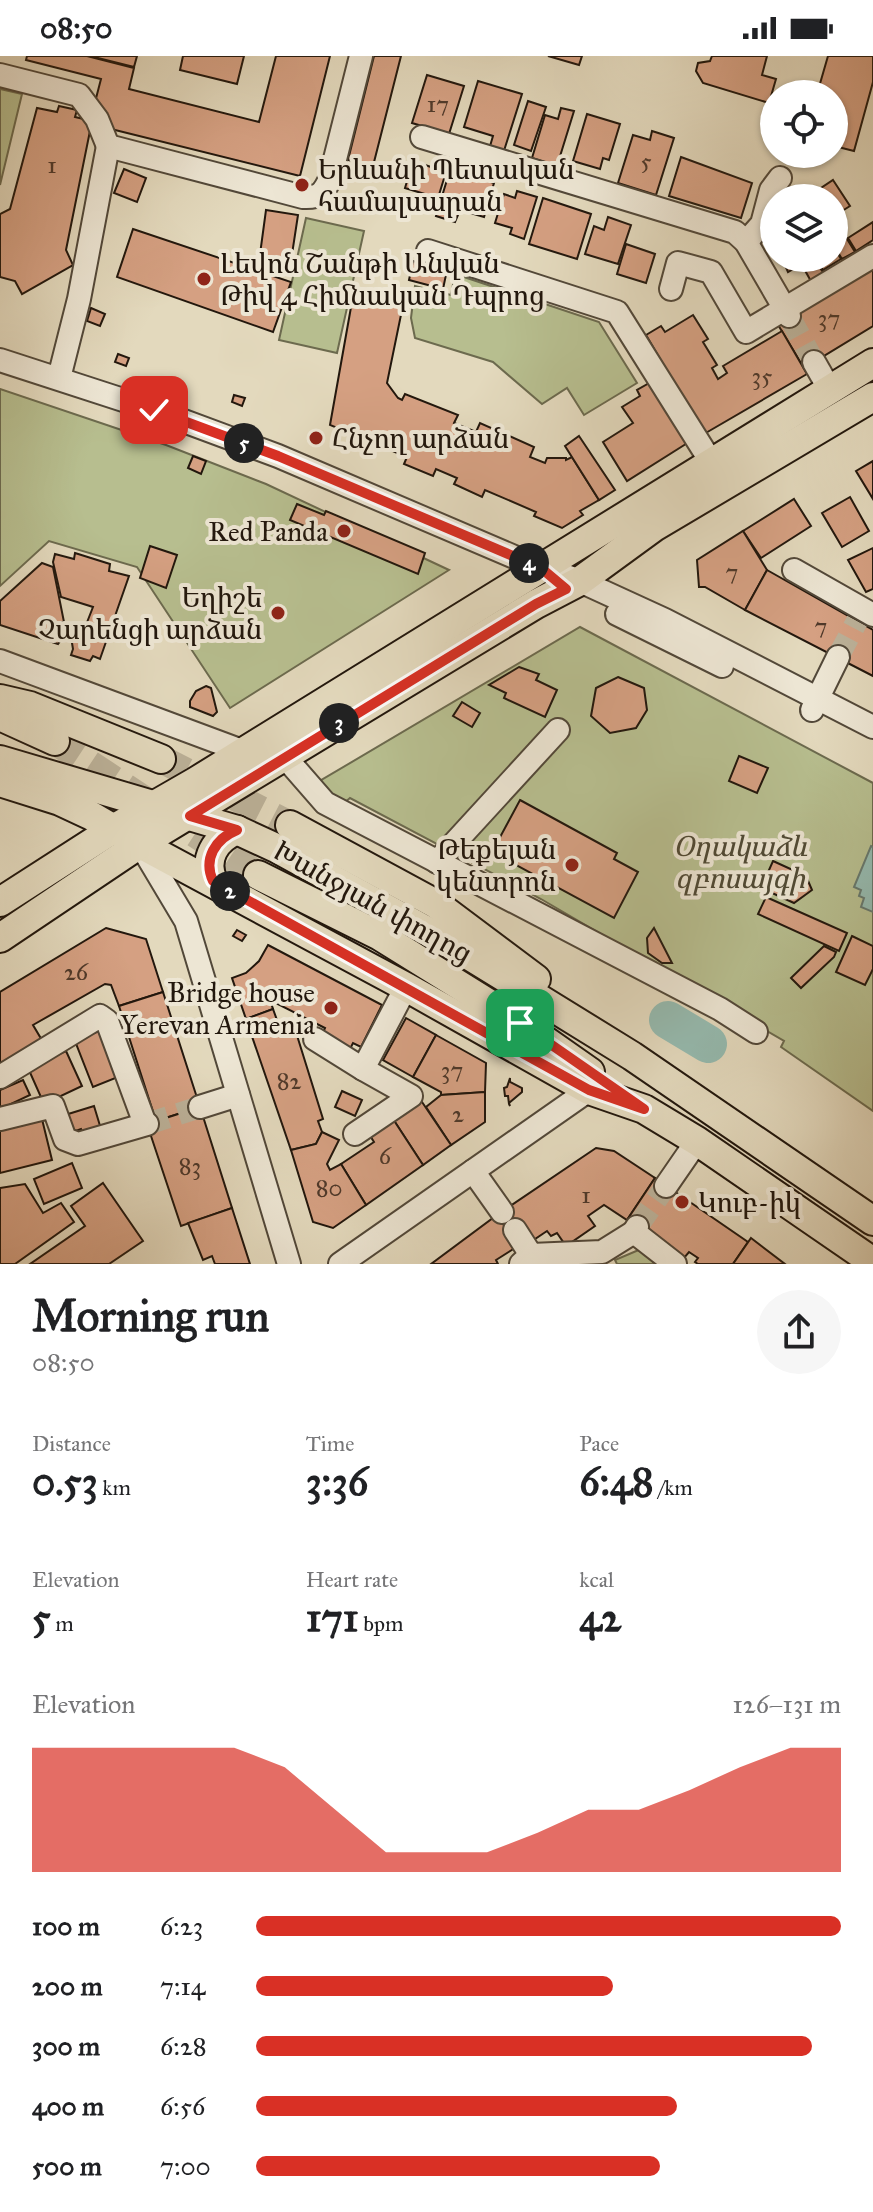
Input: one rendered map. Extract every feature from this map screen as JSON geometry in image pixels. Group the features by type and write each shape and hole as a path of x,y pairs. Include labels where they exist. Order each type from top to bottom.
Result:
{"main road":[{"path":"0,902 115,828 713,465 873,363"},
{"path":"0,938 140,844 536,604 573,585 654,527 873,397"},
{"path":"0,699 30,706 161,759"},
{"path":"0,716 55,741"},
{"name":"Խանջյան փողոց","path":"0,760 237,830 276,848 449,943 632,1056 873,1221"},
{"name":"Խանջյան փողոց","path":"0,782 60,801 115,828 589,1090 644,1109 697,1141 873,1262"},
{"path":"290,825 436,904 495,946 632,1056"},
{"path":"213,881 209,869 214,849 222,837 237,830"},
{"path":"258,875 380,936 520,1023 644,1109"}],"street":[{"path":"108,146 316,198 324,193 330,179 361,56"},
{"path":"0,75 79,95 97,119 108,146 79,299 59,378"},
{"path":"422,137 735,232 746,242 786,312"},
{"path":"746,242 762,224 771,190 780,178"},
{"path":"428,251 617,312 713,465"},
{"path":"671,289 678,263 711,272 746,332 786,312 873,256"},
{"path":"0,360 278,456 541,568 815,704 873,727"},
{"path":"814,362 830,390"},
{"path":"794,570 867,613"},
{"path":"815,704 838,657"},
{"path":"0,661 242,751"},
{"path":"815,704 873,744"},
{"path":"437,862 558,730"},
{"path":"284,756 325,803 720,1009 756,1032"},
{"path":"140,844 186,921 289,1264"},
{"path":"363,1069 406,987"},
{"path":"0,1077 100,1016 107,1021 146,1124 78,1144 65,1139 53,1106 0,1119"},
{"path":"315,1039 411,1096 355,1134"},
{"path":"340,1264 589,1090"},
{"path":"200,1107 238,1095"},
{"path":"666,1186 697,1141"},
{"path":"473,1171 509,1221 526,1259 605,1258 635,1229 675,1264"}],"green space":[{"path":"0,89 22,94 0,185"},
{"path":"306,218 364,231 337,353 279,340"},
{"path":"455,274 599,322 637,383 584,415 567,388 542,404 493,362 415,338 411,318 415,286 451,295"},
{"path":"0,389 166,445 266,484 449,570 230,708 137,567 49,541 0,586"},
{"name":"Օղակաձև զբոսայգի","path":"580,627 873,783 873,1111 781,1047 784,1041 541,899 350,798 343,804 318,782"},
{"path":"641,1249 655,1264 617,1264 615,1260"}],"water":[{"path":"871,846 873,912 861,907 864,898 859,896 861,890 854,887"}],"building":[{"path":"27,56 87,56 134,68 129,89 259,122 276,56 330,56 300,176 103,127 107,113 93,110 101,79 26,60"},
{"path":"90,56 137,56 134,67"},
{"path":"183,56 244,56 237,84 180,70"},
{"path":"374,56 401,56 373,166 348,160"},
{"path":"548,56 582,56 579,65"},
{"path":"712,56 767,56 762,75 776,79 760,80 760,100 703,83 696,71 698,63 710,61"},
{"path":"828,56 873,56 873,82 854,151 848,150 848,80 821,80"},
{"path":"427,75 464,86 449,134 412,123"},
{"path":"478,81 522,94 502,157 488,153 493,136 464,127"},
{"path":"528,101 546,107 531,151 514,145"},
{"path":"59,106 77,110 75,117 92,121 66,250 73,265 22,294 15,281 0,277 0,214 10,209 37,108 57,112"},
{"path":"561,108 574,111 557,166 532,158 545,115 558,119"},
{"path":"587,114 620,124 609,160 603,158 600,169 573,161"},
{"path":"652,131 674,138 656,195 618,183 633,135 650,140"},
{"path":"681,157 752,183 741,218 669,196"},
{"path":"413,161 446,172 438,198 405,188"},
{"path":"124,169 146,178 137,202 114,193"},
{"path":"450,170 494,183 484,217 460,210 455,222 436,216"},
{"path":"517,191 537,197 524,239 510,234 512,228 495,223 504,194 515,198"},
{"path":"543,198 591,214 577,259 529,244"},
{"path":"266,210 298,215 289,274 258,269"},
{"path":"608,217 631,225 618,264 585,254 594,226 604,230"},
{"path":"873,222 873,240 856,251 848,238"},
{"name":"Լեվոն Շանթի Անվան Թիվ 4 Հիմնական Դպրոց","path":"133,229 291,282 273,332 117,277"},
{"path":"848,241 855,252 848,256"},
{"path":"626,244 655,254 646,283 617,274"},
{"path":"413,261 447,270 443,289 409,280"},
{"path":"873,265 873,326 804,368 777,323"},
{"path":"806,272 823,272 825,275 812,283"},
{"path":"353,296 403,305 387,383 398,398 402,400 405,394 458,415 454,423 476,432 480,423 534,447 530,457 545,463 547,458 566,460 572,457 599,500 580,511 583,515 562,528 534,516 536,512 485,490 482,497 454,484 457,478 436,469 433,476 404,464 407,457 330,425"},
{"path":"91,308 105,314 100,326 87,321"},
{"path":"693,315 708,339 703,342 717,365 712,368 718,379 727,373 723,366 782,331 807,374 704,434 646,335 661,326 665,332"},
{"path":"118,354 129,358 126,366 115,362"},
{"path":"651,382 689,442 627,481 603,442 633,423 622,407 640,396 637,390"},
{"path":"234,395 245,398 242,406 232,402"},
{"path":"579,436 615,490 599,500 565,446"},
{"path":"193,456 206,461 201,474 188,468"},
{"path":"873,461 873,499 856,471"},
{"path":"850,497 869,531 842,547 822,513"},
{"path":"794,499 811,526 761,558 743,531"},
{"name":"Red Panda","path":"297,504 324,515 326,511 425,553 418,574 290,520"},
{"path":"743,531 767,570 745,610 705,587 699,587 697,560"},
{"path":"150,546 177,555 166,588 140,578"},
{"path":"873,548 873,589 866,592 848,560"},
{"path":"75,553 110,564 109,571 129,576 100,659 93,656 90,661 71,655 69,625 84,630 93,607 61,597 53,562 55,554 74,559"},
{"path":"42,563 53,567 64,622 59,622 63,637 58,644 0,625 0,601"},
{"path":"767,570 873,630 873,676 745,610"},
{"path":"519,667 539,674 536,680 557,690 545,717 504,698 506,693 489,685"},
{"path":"618,677 644,688 647,710 636,728 610,733 591,716 596,688"},
{"path":"206,686 211,688 217,712 213,716 190,707 196,691"},
{"path":"462,702 480,713 472,727 453,716"},
{"path":"739,756 768,768 757,793 729,781"},
{"name":"Թեքեյան կենտրոն","path":"520,800 617,853 614,859 638,872 614,918 492,852"},
{"path":"773,861 806,876 812,890 794,903 761,888"},
{"path":"766,897 847,933 839,951 758,914"},
{"path":"106,928 146,939 163,992 119,1006 111,985 105,984 33,1025 43,1042 0,1066 0,992"},
{"path":"654,928 672,963 662,963 648,953 647,938"},
{"path":"237,930 246,935 242,941 233,936"},
{"path":"852,936 873,946 873,969 865,985 836,972"},
{"path":"268,945 382,1005 361,1047 353,1043 349,1051 321,1037 325,1028 270,1000 273,1009 246,1019 232,978 246,973 259,961"},
{"path":"824,946 836,952 834,957 801,988 791,978"},
{"path":"163,992 200,1107 156,1121 119,1006"},
{"path":"273,1009 282,1034 295,1029 323,1119 318,1121 322,1132 316,1144 291,1150 246,1019"},
{"path":"406,1018 436,1035 413,1077 383,1060"},
{"path":"99,1031 118,1077 93,1087 75,1041"},
{"path":"436,1035 486,1063 485,1092 441,1095 441,1092 413,1077"},
{"path":"66,1051 82,1086 44,1104 28,1068"},
{"path":"510,1078 510,1082 522,1088 522,1092 509,1103 510,1106 509,1104 508,1096 505,1096 504,1088"},
{"path":"23,1080 30,1095 0,1109 0,1090"},
{"path":"342,1091 362,1100 355,1116 335,1107"},
{"path":"485,1092 485,1122 451,1145 426,1107 441,1095"},
{"path":"420,1099 451,1145 423,1165 393,1119"},
{"path":"94,1106 101,1129 83,1134 81,1129 70,1133 65,1115"},
{"path":"200,1107 232,1208 181,1226 147,1124"},
{"path":"41,1115 52,1160 0,1173 0,1126"},
{"path":"393,1119 423,1165 366,1205 341,1164 374,1142 369,1134"},
{"path":"322,1132 339,1140 327,1164 330,1170 341,1164 366,1205 333,1228 313,1222 291,1150 316,1144"},
{"path":"596,1148 614,1151 655,1178 627,1220 604,1205 588,1216 595,1226 566,1246 557,1233 551,1236 547,1231 529,1243 510,1234 497,1215"},
{"path":"72,1163 82,1188 44,1204 34,1179"},
{"path":"655,1178 748,1242 733,1264 698,1264 695,1262 698,1258 689,1252 684,1258 627,1220"},
{"path":"103,1183 143,1241 109,1264 30,1264 85,1226 71,1206"},
{"path":"25,1184 43,1213 61,1203 74,1222 15,1264 0,1264 0,1188"},
{"path":"232,1208 250,1264 215,1264 212,1256 203,1260 188,1223"},
{"path":"497,1215 518,1246 496,1260 498,1264 431,1264"},
{"path":"751,1238 785,1264 733,1264"}],"waterway":[{"path":"668,1020 708,1044"}],"tunnel":[{"path":"789,316 814,362"},
{"path":"838,657 857,621"},
{"path":"55,741 258,875"},
{"path":"161,759 290,825"},
{"path":"147,1124 200,1107"},
{"path":"637,1227 666,1186"}],"place":[{"name":"Երևանի Պետական համալսարան","path":"302,185"},
{"name":"Լեվոն Շանթի Անվան Թիվ 4 Հիմնական Դպրոց","path":"204,279"},
{"name":"Հնչող արձան","path":"316,438"},
{"name":"Red Panda","path":"344,531"},
{"name":"Եղիշե Չարենցի արձան","path":"278,613"},
{"name":"Թեքեյան կենտրոն","path":"572,865"},
{"name":"Bridge house Yerevan Armenia","path":"331,1008"},
{"name":"Կուբ-իկ","path":"682,1202"}],"route":[{"path":"154,410 278,456 541,568 566,589 284,756 190,816 237,830 222,837 210,857 209,869 213,881 589,1090 644,1109 520,1023"}]}
